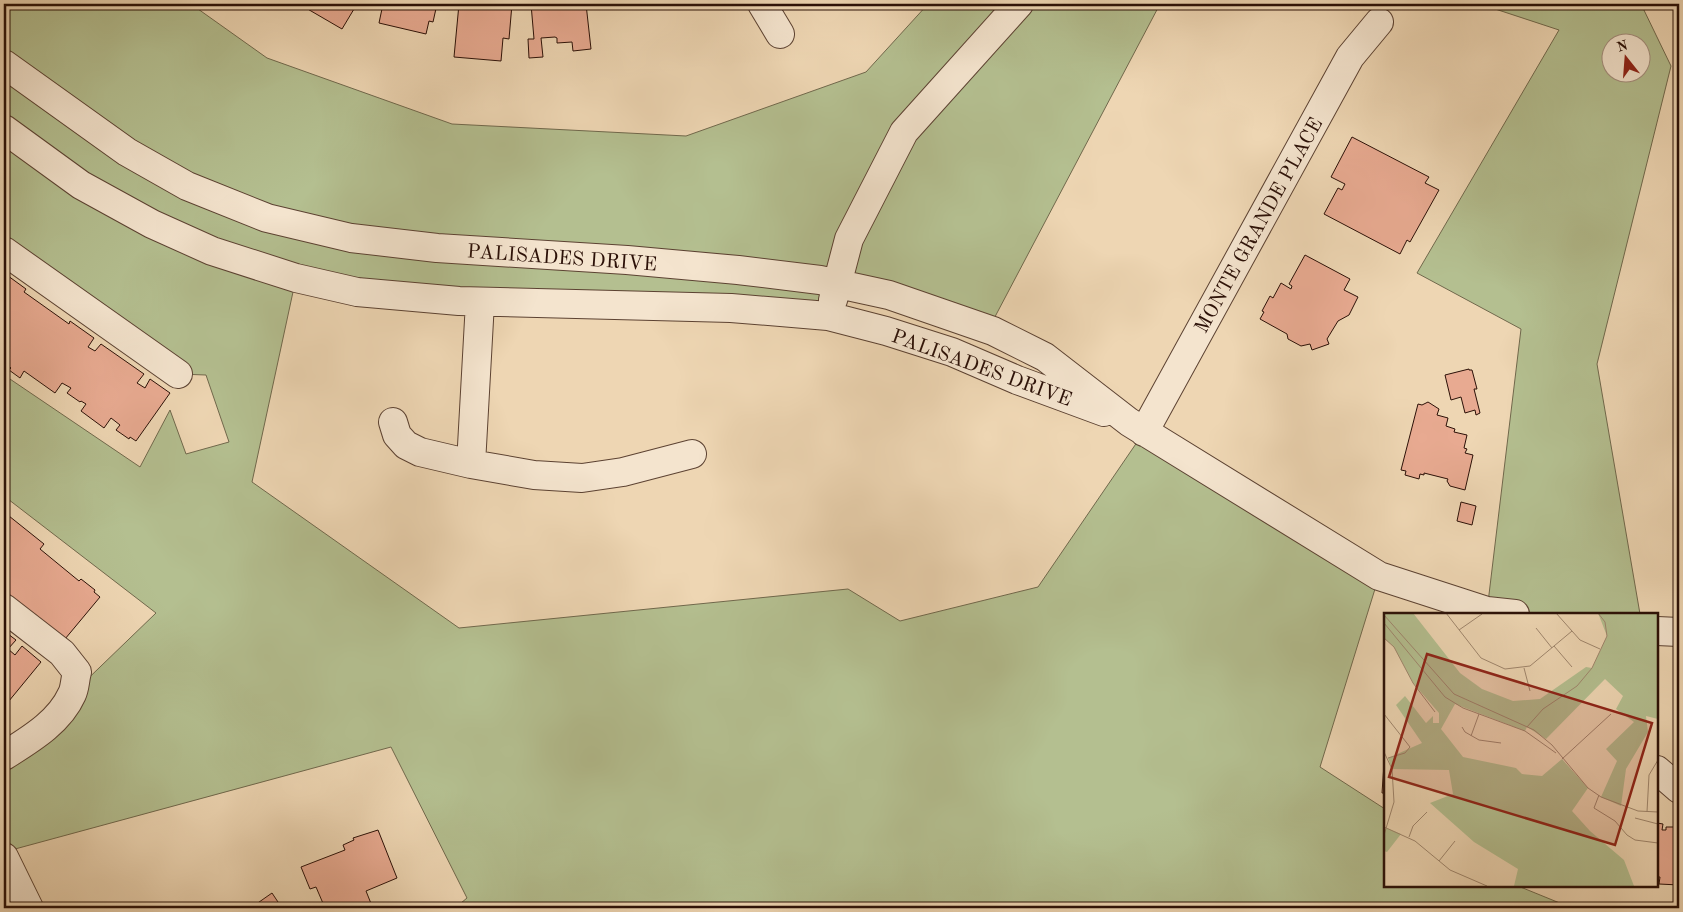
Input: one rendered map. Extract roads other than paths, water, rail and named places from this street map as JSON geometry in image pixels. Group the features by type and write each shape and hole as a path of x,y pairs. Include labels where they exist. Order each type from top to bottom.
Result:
{"street":[{"path":"762,4 780,34"},
{"path":"828,316 839,284 849,239 904,132 1019,4"},
{"name":"MONTE GRANDE PLACE","path":"1137,427 1350,56 1378,22"},
{"name":"PALISADES DRIVE","path":"4,64 127,152 187,186 267,218 350,238 438,248 627,260 738,270 839,284 888,295 993,331 1045,357 1137,427 1379,576 1467,609 1508,613"},
{"name":"PALISADES DRIVE","path":"4,129 81,185 152,224 212,252 296,278 357,292 480,302 731,308 828,316 886,331 952,352 1016,380 1137,427"},
{"path":"4,251 178,374"},
{"path":"471,464 480,302"},
{"path":"393,422 397,436 406,445 420,452 471,464 534,475 582,478 623,472 692,454"},
{"path":"4,608 62,653 77,672 72,694 57,718 4,756"},
{"path":"1658,631 1679,632"},
{"path":"1658,771 1679,789"},
{"path":"4,857 29,908"}]}
